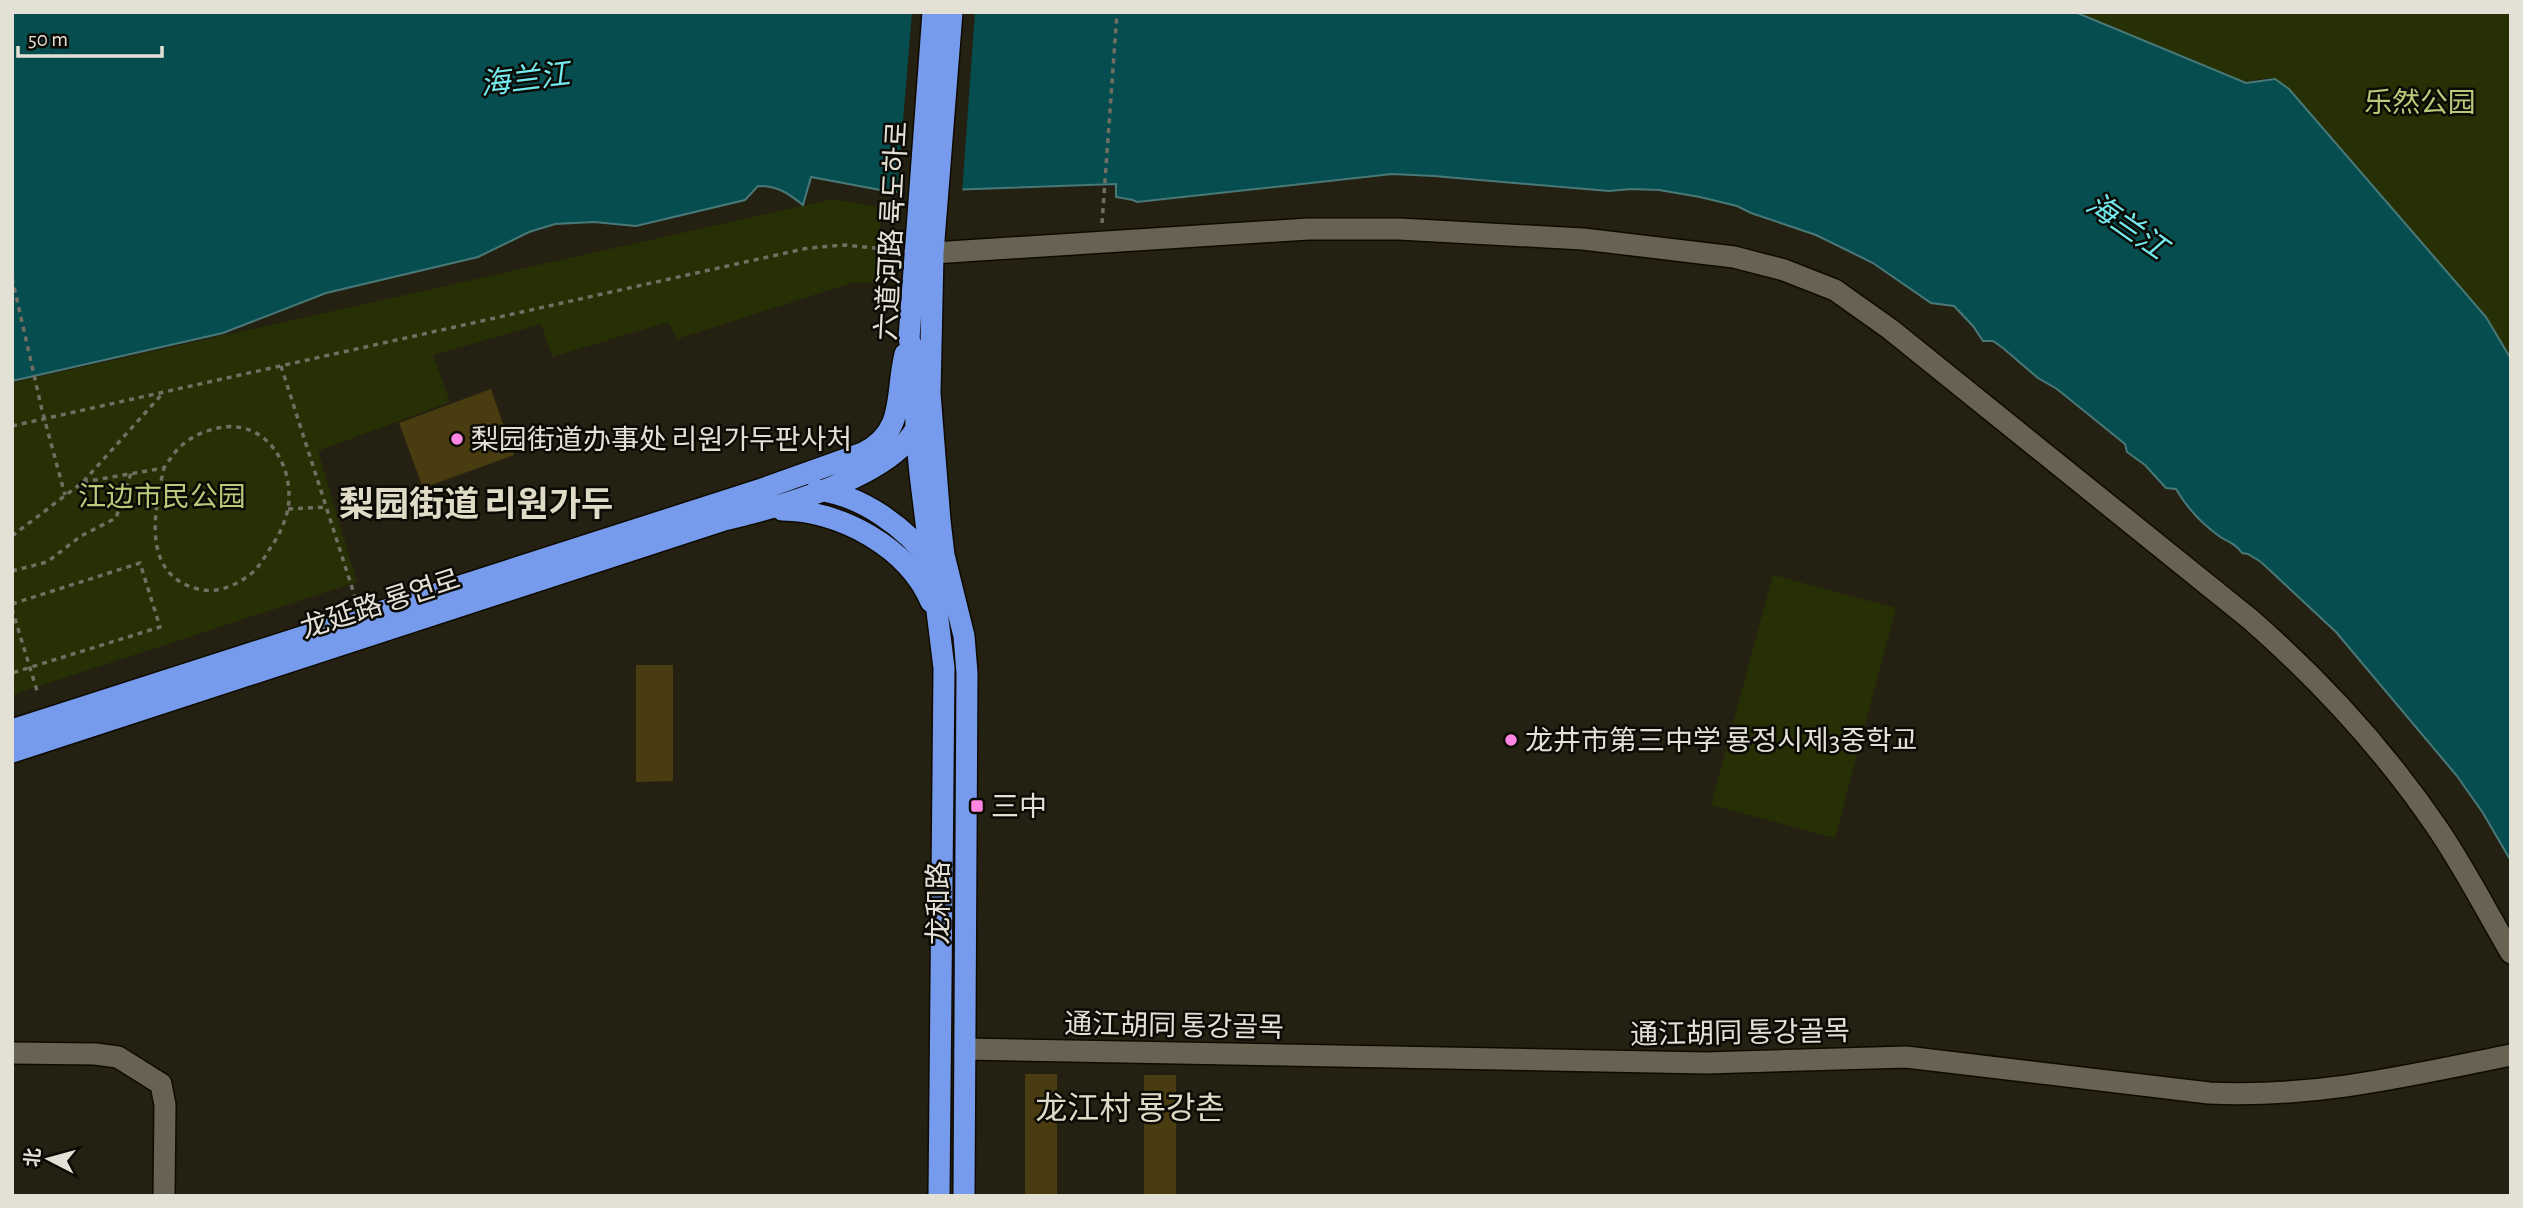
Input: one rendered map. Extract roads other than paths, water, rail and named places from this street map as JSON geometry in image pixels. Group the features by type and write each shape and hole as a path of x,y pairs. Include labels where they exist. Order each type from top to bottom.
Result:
{"highway":[{"name":"六道河路 륙도하로","path":"933,12 924,252 930,393 944,555 959,611"},
{"name":"六道河路 륙도하로","path":"925,228 952,12"},
{"name":"六道河路 륙도하로","path":"924,252 909,338 915,363 916,430 938,620"},
{"name":"龙延路 룡연로","path":"12,730 762,489 863,453 875,447 892,429 909,338"},
{"name":"龙延路 룡연로","path":"12,752 724,520 826,491 891,456 916,430 930,393"},
{"name":"龙延路 룡연로","path":"762,489 786,487 826,491 855,501 889,521 929,559 959,611"},
{"name":"龙延路 룡연로","path":"765,510 816,513 835,518 868,534 918,580 938,620"},
{"name":"龙和路","path":"959,611 965,645 968,700 964,1196"},
{"name":"龙和路","path":"938,620 944,668 939,1196"}],"street":[{"path":"924,252 1101,244 1308,229 1399,229 1583,239 1734,257 1784,270 1835,290 1890,329 2250,619 2302,665 2327,690 2386,761 2438,829 2511,953"},
{"name":"通江胡同 통강골목","path":"965,1049 1706,1063 1906,1057 2209,1093 2250,1095 2356,1086 2511,1055"},
{"path":"12,1053 95,1054 118,1057 161,1084 165,1105 164,1196"}],"water":[{"name":"海兰江","path":"12,12 2075,12 2246,83 2275,79 2289,89 2486,317 2511,359 2511,861 2483,813 2457,776 2336,632 2261,562 2242,553 2206,526 2176,489 2166,488 2145,465 2127,452 2125,444 2003,348 1993,341 1983,341 1954,306 1931,303 1873,263 1816,235 1737,206 1659,190 1609,191 1392,174 1137,202 1116,197 1116,184 891,192 811,177 803,205 782,191 758,186 745,200 636,226 594,222 555,224 529,232 478,257 326,293 223,333 12,381"}],"place":[{"name":"梨园街道办事处 리원가두판사처","path":"457,439"},
{"name":"龙井市第三中学 룡정시제3중학교","path":"1511,740"},
{"name":"三中","path":"977,806"}],"district":[{"name":"梨园街道 리원가두","path":"476,504"},
{"name":"龙江村 룡강촌","path":"1130,1108"}],"park label":[{"name":"乐然公园","path":"2420,102"},
{"name":"江边市民公园","path":"162,496"}]}
